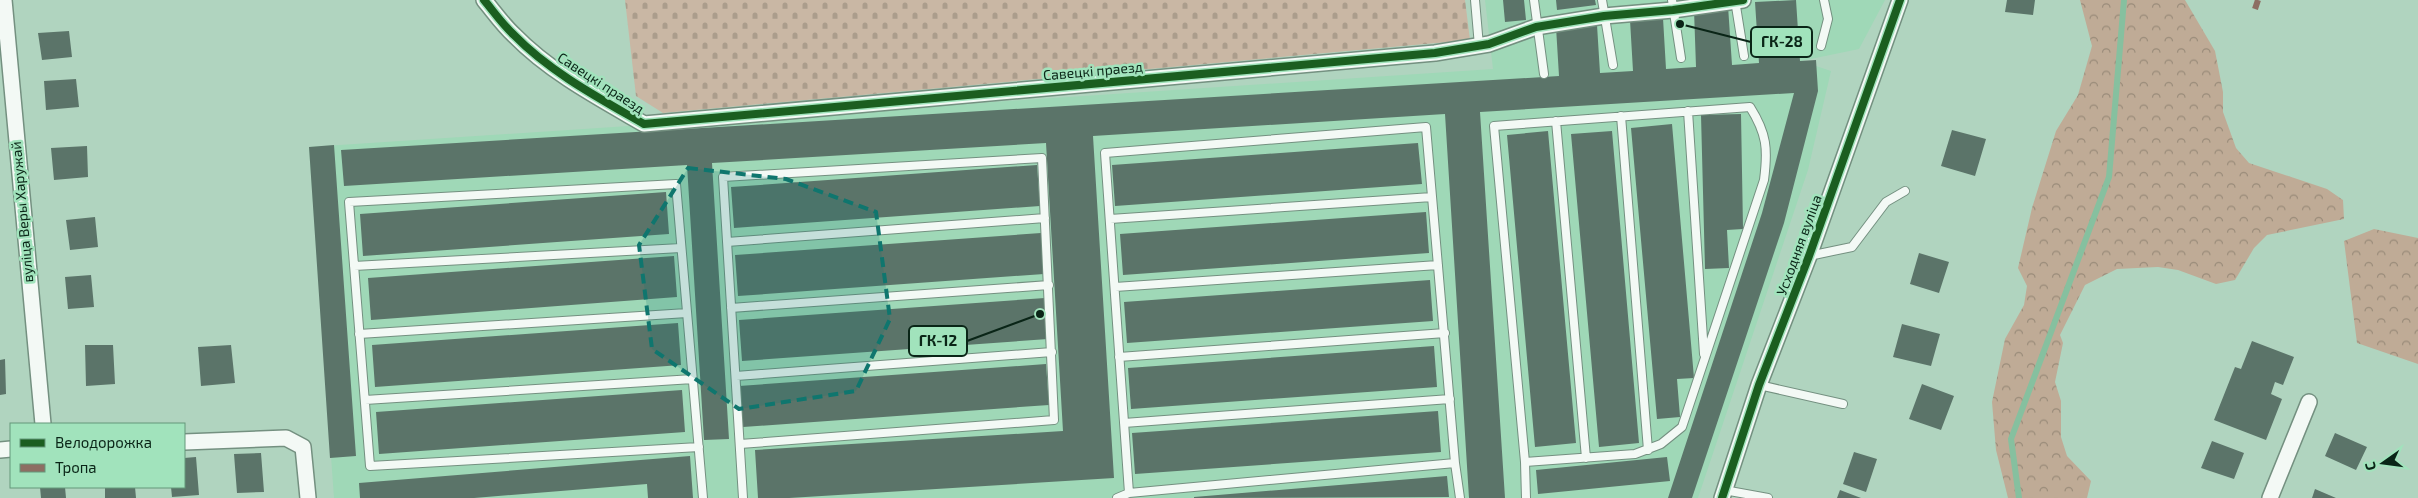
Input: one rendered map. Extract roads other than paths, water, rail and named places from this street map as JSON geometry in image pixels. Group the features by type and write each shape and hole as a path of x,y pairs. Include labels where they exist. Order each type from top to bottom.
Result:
{"street":[{"name":"вуліца Веры Харужай","path":"4,0 42,423"},
{"name":"Савецкі праезд","path":"484,0 514,36 542,59 576,83 644,124 1435,53 1479,46 1536,27 1672,5 1742,0"},
{"name":"Усходняя вуліца","path":"1723,494 1759,385 1809,256 1900,0"},
{"path":"2270,498 2309,402"},
{"path":"185,442 286,438 303,447 308,498"}],"lane":[{"path":"1475,0 1479,46"},
{"path":"1534,0 1536,27 1544,74"},
{"path":"1602,0 1613,64"},
{"path":"1736,0 1744,56"},
{"path":"1820,46 1828,19 1824,0"},
{"path":"1672,5 1682,58"},
{"path":"1525,462 1635,454 1661,444 1682,427 1764,180 1768,150 1761,124 1750,107 1494,126 1525,462 1526,498"},
{"path":"1688,111 1705,359"},
{"path":"1621,116 1648,450"},
{"path":"1556,121 1586,458"},
{"path":"1129,493 1105,153 1426,127 1455,463 1460,498"},
{"path":"740,444 1054,420 1042,158 723,177 743,498"},
{"path":"699,447 370,466 348,202 676,184 681,248 699,447 703,498"},
{"path":"1809,256 1852,247 1886,202 1905,190"},
{"path":"1110,219 1432,197"},
{"path":"727,242 1045,218"},
{"path":"354,266 681,248"},
{"path":"1114,287 1438,265"},
{"path":"731,308 1049,285"},
{"path":"359,334 687,313"},
{"path":"1119,357 1445,333"},
{"path":"736,376 1052,352"},
{"path":"365,400 693,379"},
{"path":"1759,385 1844,404"},
{"path":"1124,423 1450,400"},
{"path":"1116,498 1129,493 1455,463"},
{"path":"1723,494 1768,498"}],"waterway":[{"path":"2019,498 2011,439 2109,177 2124,0"}],"place":[{"name":"ГК-28","path":"1680,24"},
{"name":"ГК-12","path":"1040,314"}]}
